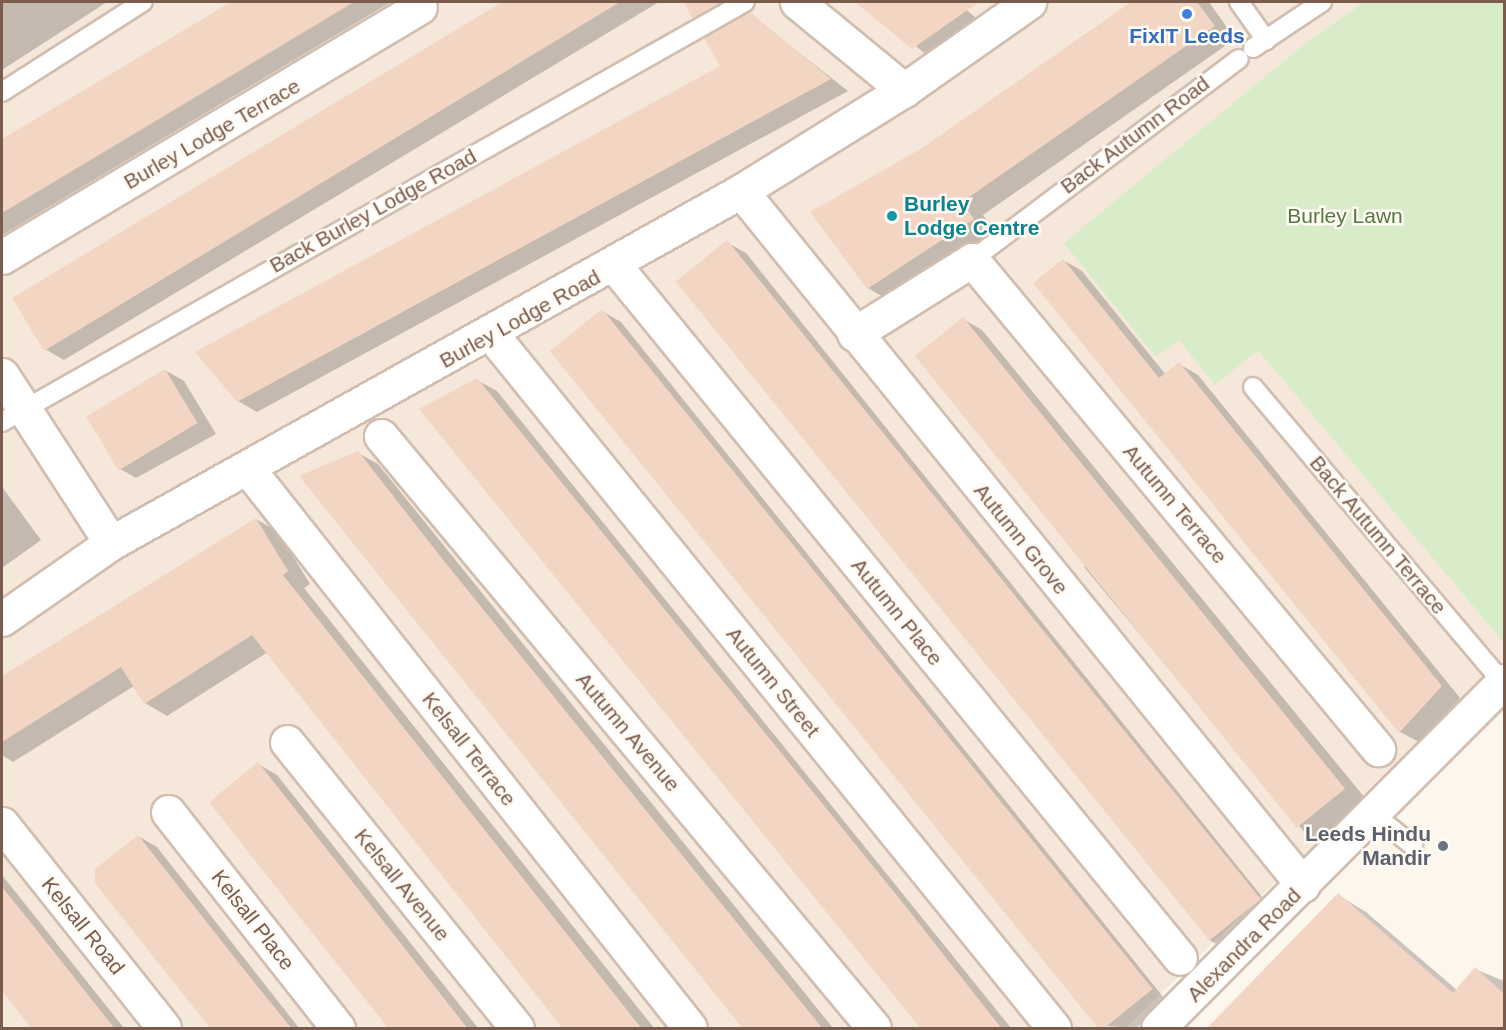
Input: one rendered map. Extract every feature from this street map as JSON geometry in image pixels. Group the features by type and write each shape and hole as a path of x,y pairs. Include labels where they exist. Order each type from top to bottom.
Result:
{"street":[{"path":"797,2 904,90"},
{"name":"Burley Lodge Road","path":"2,619 111,543 249,470 492,335 615,266 741,191 904,90 1029,2"},
{"name":"Burley Lodge Terrace","path":"2,257 420,8"},
{"name":"Autumn Grove","path":"741,191 854,334 1304,885"},
{"name":"Back Autumn Road","path":"854,334 972,260"},
{"name":"Autumn Terrace","path":"972,260 1378,749"},
{"name":"Autumn Place","path":"615,266 1180,958"},
{"name":"Autumn Street","path":"492,335 1054,1029"},
{"path":"2,375 12,415 111,543"},
{"name":"Autumn Avenue","path":"381,436 874,1029"},
{"name":"Kelsall Terrace","path":"249,470 690,1029"},
{"name":"Alexandra Road","path":"1158,1029 1504,682"},
{"name":"Kelsall Avenue","path":"287,742 517,1029"},
{"name":"Kelsall Place","path":"168,812 339,1029"},
{"name":"Kelsall Road","path":"2,824 164,1029"}],"lane":[{"path":"2,92 143,2"},
{"name":"Back Burley Lodge Road","path":"12,415 745,2"},
{"path":"1239,2 1253,49"},
{"name":"Back Autumn Road","path":"972,260 1253,49 1323,2"},
{"name":"Back Autumn Terrace","path":"1253,387 1504,682"},
{"path":"1372,813 1413,846"}],"shaded area":[{"path":"2,2 1364,2 1312,38 1179,340 1258,349 1504,643 1504,659 1126,1028 2,1028"}],"green space":[{"name":"Burley Lawn","path":"1364,2 1504,2 1504,643 1258,350 1215,385 1179,340 1156,357 1064,243 1312,38"}],"building":[{"path":"231,2 354,2 2,213 2,139"},
{"path":"502,2 620,2 44,351 12,298"},
{"path":"683,2 723,2 693,19"},
{"path":"855,2 979,2 912,49"},
{"path":"1131,2 1197,2 1215,26 962,202 974,219 867,289 810,212 922,148"},
{"path":"750,12 831,79 237,402 195,352 720,66 704,38"},
{"path":"727,240 1261,899 1209,941 676,282"},
{"path":"1063,259 1159,378 1179,362 1442,686 1399,733 1033,283"},
{"path":"602,309 1153,989 1104,1028 1098,1028 550,351"},
{"path":"963,317 1345,789 1297,828 915,356"},
{"path":"165,369 197,423 119,470 86,416"},
{"path":"477,378 903,903 1002,1029 921,1029 419,409"},
{"path":"358,451 444,561 823,1029 743,1029 299,476"},
{"path":"256,518 288,571 283,575 642,1029 563,1029 252,635 144,704 121,667 2,742 2,676"},
{"path":"258,762 468,1029 389,1029 290,905 209,802"},
{"path":"138,835 292,1029 211,1029 171,979 95,883 95,869"},
{"path":"2,887 115,1029 32,1029 2,991"},
{"path":"1338,893 1453,993 1475,967 1504,994 1504,1029 1206,1029"}],"place":[{"name":"FixIT Leeds","path":"1187,14"},
{"name":"Burley Lodge Centre","path":"892,216"},
{"name":"Leeds Hindu Mandir","path":"1443,846"}]}
